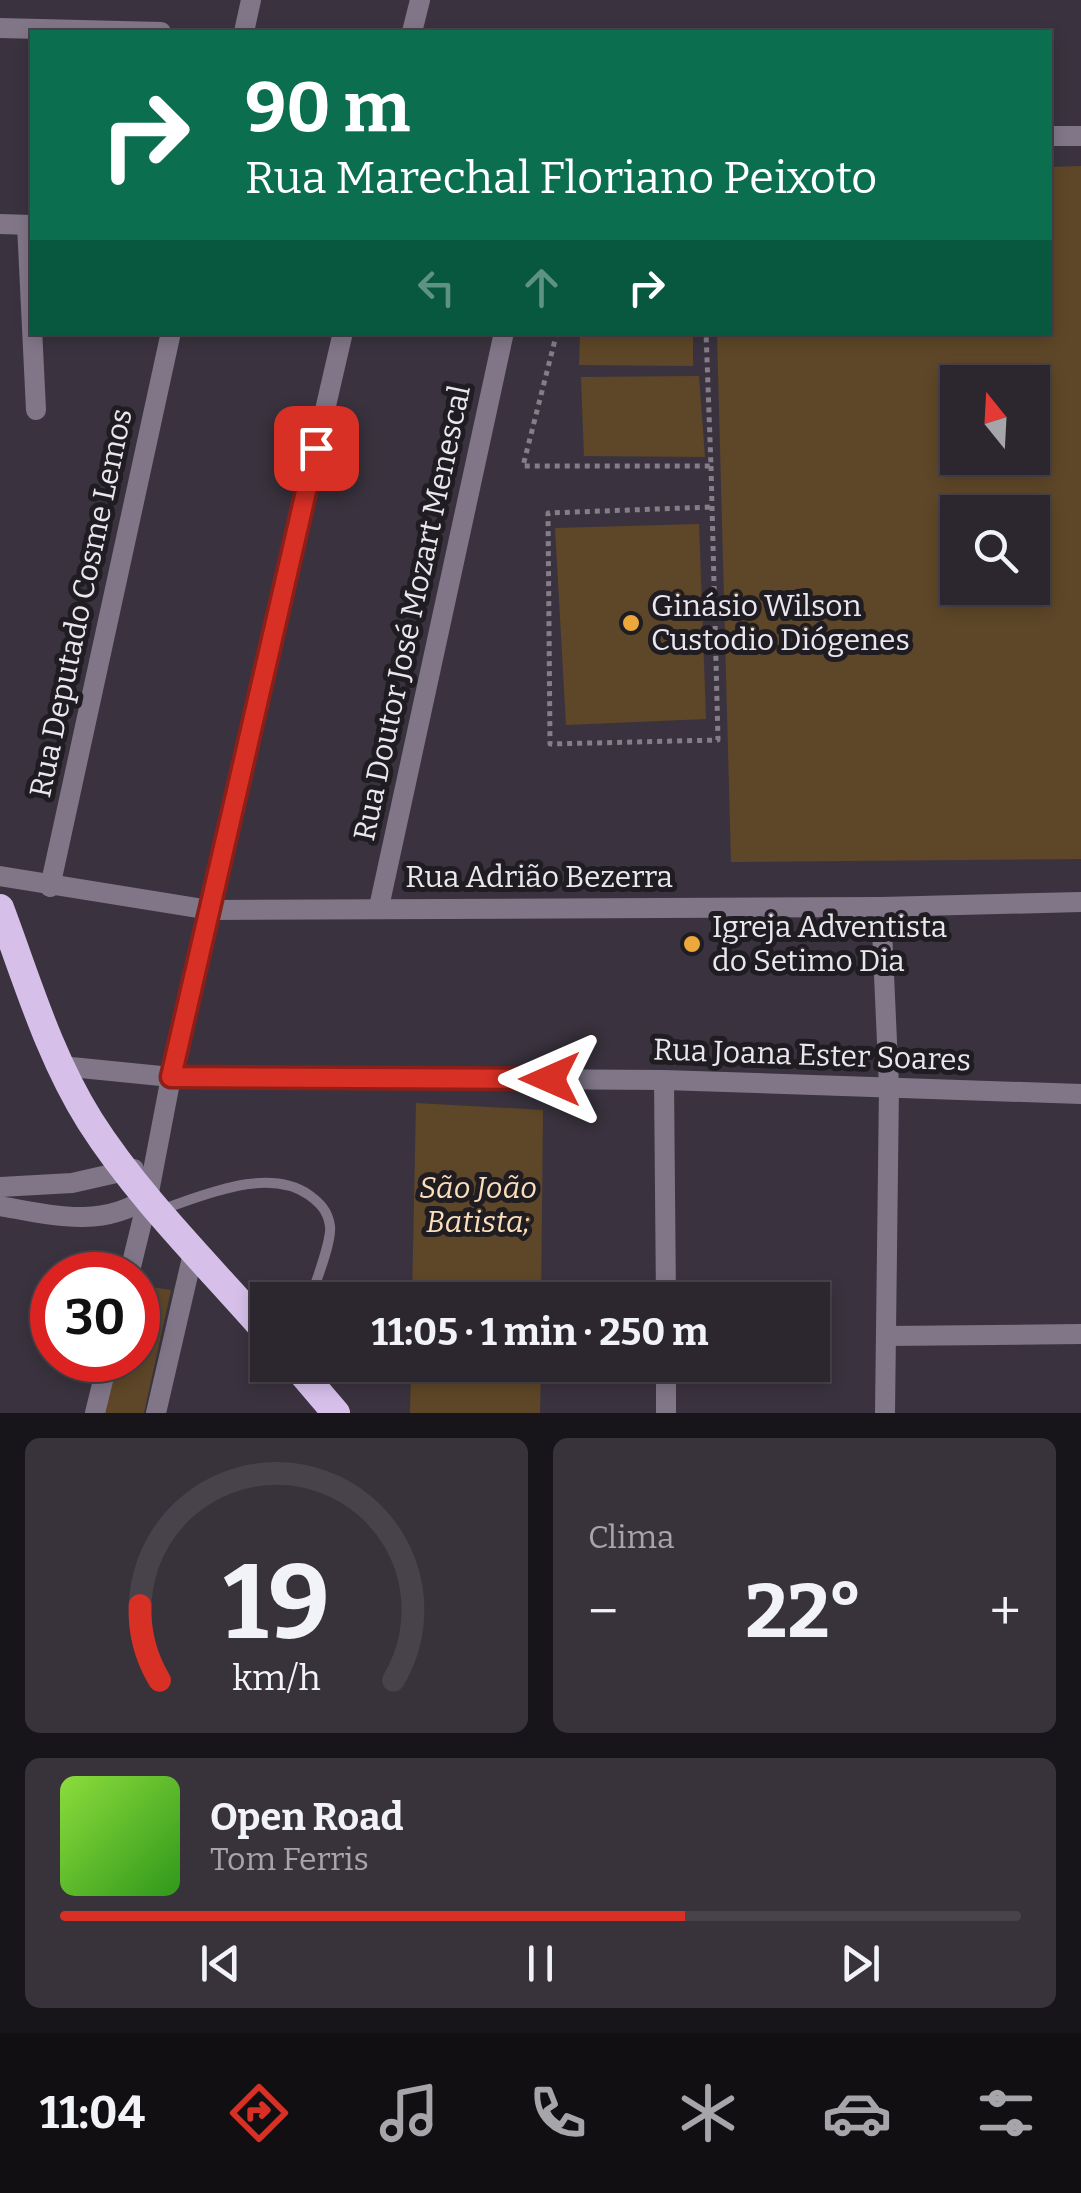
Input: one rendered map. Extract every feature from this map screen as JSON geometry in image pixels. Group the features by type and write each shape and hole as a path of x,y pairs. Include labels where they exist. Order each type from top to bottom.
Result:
{"highway":[{"path":"0,908 61,1066 90,1121 126,1172 250,1313"},
{"path":"309,1382 336,1413"}],"street":[{"path":"244,30 252,0"},
{"path":"412,30 420,0"},
{"path":"0,28 80,30"},
{"path":"1052,136 1081,136"},
{"path":"0,224 30,225"},
{"path":"34,335 36,410"},
{"name":"Rua Deputado Cosme Lemos","path":"50,887 170,335"},
{"path":"137,1252 154,1204 155,1162 171,1077 342,335"},
{"name":"Rua Doutor José Mozart Menescal","path":"379,907 503,335"},
{"name":"Rua Adrião Bezerra","path":"0,876 210,910 1081,902"},
{"path":"881,906 889,1088 885,1413"},
{"name":"Rua Joana Ester Soares","path":"61,1066 171,1077 664,1080 1081,1094"},
{"path":"664,1080 666,1282"},
{"path":"0,1187 72,1183 155,1162"},
{"path":"0,1206 80,1218 154,1204"},
{"path":"156,1413 194,1249"},
{"path":"886,1336 1081,1334"},
{"path":"95,1413 103,1382"},
{"path":"666,1382 666,1413"}],"lane":[{"path":"154,1204 262,1183 298,1188 322,1205 330,1228 315,1282"}],"path":[{"path":"556,335 524,466 710,466"},
{"path":"706,335 712,507 718,740 550,744 548,513 712,507"}],"green space":[{"path":"1081,166 1081,859 731,862 717,335 1052,335 1052,167"},
{"path":"580,335 693,335 693,366 579,365"},
{"path":"699,376 705,457 584,456 581,377"},
{"name":"Ginásio Wilson Custodio Diógenes","path":"699,524 706,719 566,725 555,528"},
{"name":"São João Batista;","path":"416,1103 543,1110 541,1282 412,1282"},
{"path":"160,1288 171,1290 160,1340"},
{"path":"111,1382 151,1382 144,1413 103,1413"},
{"path":"411,1382 541,1382 540,1413 410,1413"}],"place":[{"name":"Ginásio Wilson Custodio Diógenes","path":"631,623"},
{"name":"Igreja Adventista do Setimo Dia","path":"692,944"}],"route":[{"path":"316,448 171,1077 550,1079"}]}
